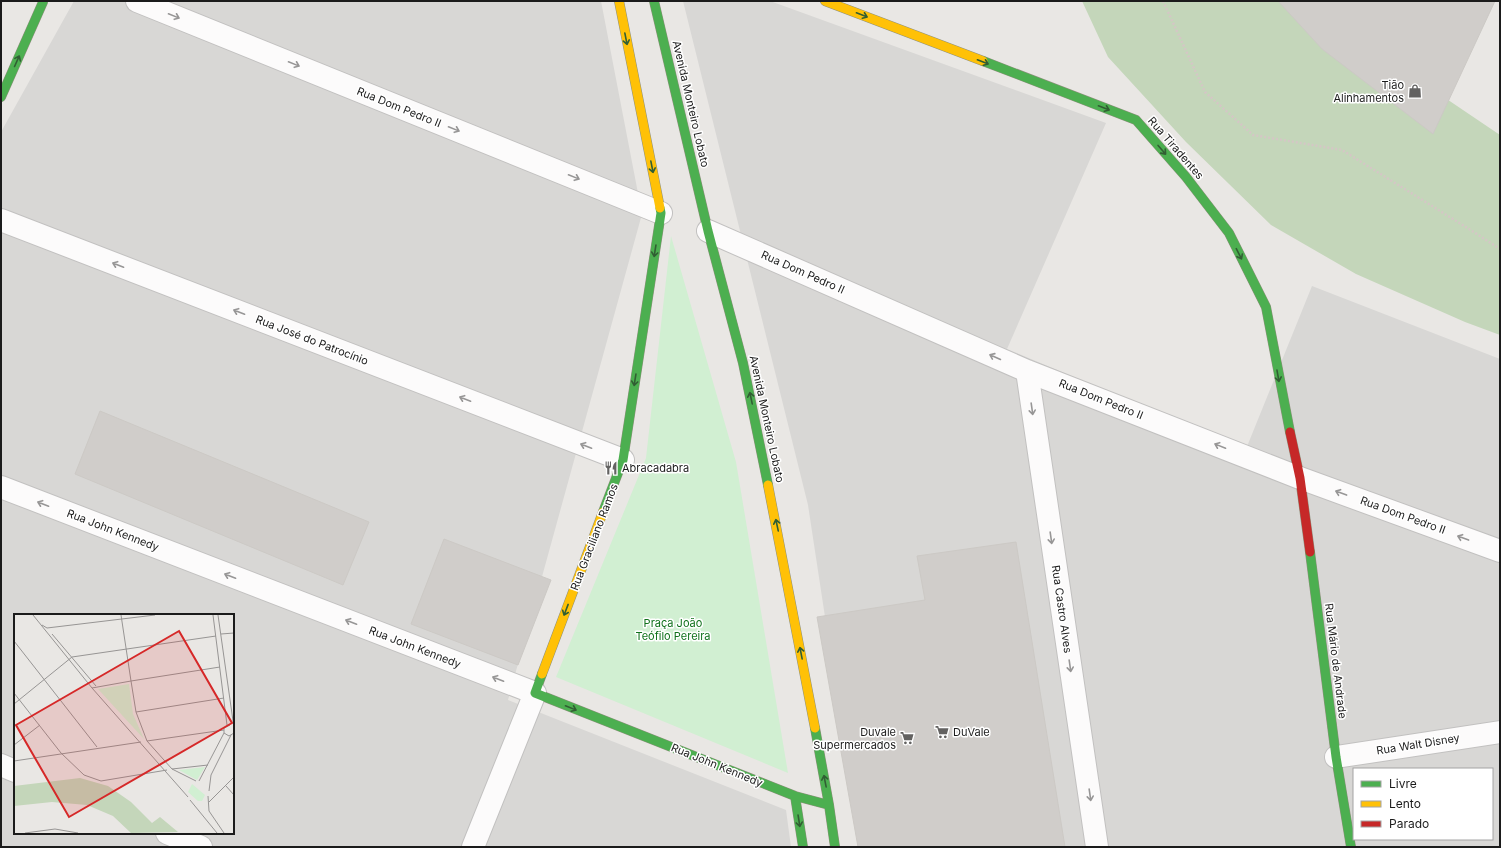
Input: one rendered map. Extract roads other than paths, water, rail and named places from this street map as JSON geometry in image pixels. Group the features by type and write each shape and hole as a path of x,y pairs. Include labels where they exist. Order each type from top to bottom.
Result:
{"main road":[{"path":"619,1 661,212"},
{"name":"Avenida Monteiro Lobato","path":"654,1 708,231 744,363 779,539 829,805 835,847"},
{"name":"Rua Tiradentes","path":"825,1 1136,120 1186,177 1229,233 1266,307 1285,411 1300,478"},
{"path":"1,97 44,2"},
{"name":"Rua Graciliano Ramos","path":"535,693 623,460 661,212"},
{"name":"Rua Mário de Andrade","path":"1300,478 1336,757 1351,847"},
{"name":"Rua John Kennedy","path":"535,693 795,796 829,805"},
{"path":"795,796 803,847"}],"street":[{"name":"Rua Dom Pedro II","path":"137,1 661,212"},
{"name":"Rua José do Patrocínio","path":"1,220 623,460"},
{"name":"Rua Dom Pedro II","path":"708,231 1027,371 1300,478 1500,551"},
{"name":"Rua Castro Alves","path":"1027,371 1097,847"},
{"name":"Rua John Kennedy","path":"1,487 535,693"},
{"name":"Rua Graciliano Ramos","path":"473,847 535,693"},
{"name":"Rua Walt Disney","path":"1336,757 1500,732"},
{"path":"1,765 14,771"},
{"path":"169,834 201,847"}],"place":[{"name":"Tião Alinhamentos","path":"1415,91"},
{"name":"Abracadabra","path":"611,468"},
{"name":"DuVale","path":"942,732"},
{"name":"Duvale Supermercados","path":"907,738"}],"park label":[{"name":"Praça João Teófilo Pereira","path":"673,629"}]}
